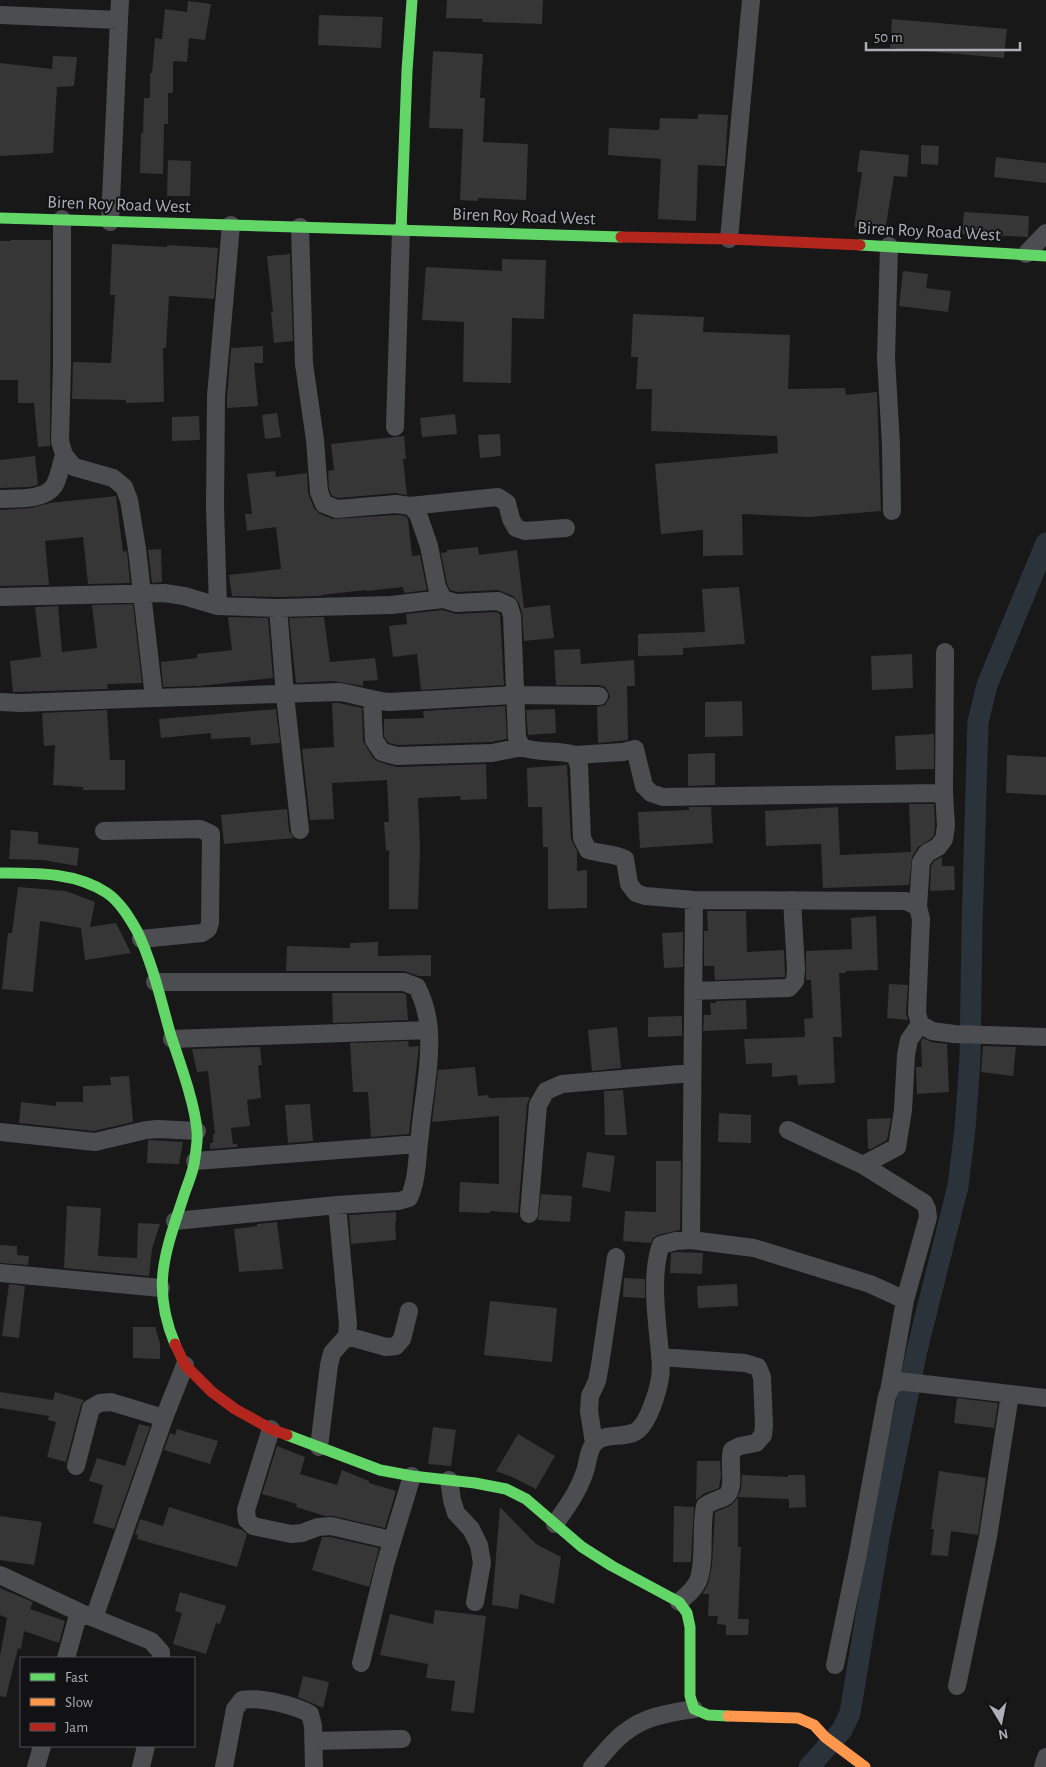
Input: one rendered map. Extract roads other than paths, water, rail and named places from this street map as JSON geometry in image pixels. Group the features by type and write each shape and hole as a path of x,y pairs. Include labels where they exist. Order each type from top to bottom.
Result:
{"street":[{"path":"110,222 120,0"},
{"path":"395,427 407,71 412,0"},
{"path":"729,239 751,0"},
{"path":"0,15 119,20"},
{"name":"Biren Roy Road West","path":"0,218 729,239 889,246 1046,256"},
{"path":"62,219 60,441 64,455 74,467 113,478 124,487 129,500 137,549 154,698"},
{"path":"218,606 215,507 216,396 232,225"},
{"path":"300,227 302,343 315,440 319,492 324,504 337,509 396,504 410,506 498,497 507,503 511,519 516,528 525,531 566,528"},
{"path":"1026,254 1046,233"},
{"path":"889,246 886,358 890,407 892,511"},
{"path":"0,499 34,496 45,493 54,486 64,455"},
{"path":"410,506 418,514 429,546 437,587 443,599"},
{"path":"0,597 164,593 184,596 218,606 278,608 391,605 443,599 456,603 498,601 509,606 512,616 517,738 522,747"},
{"path":"278,608 300,830"},
{"path":"945,652 944,793 946,826 944,839 938,847 927,853 921,862 918,908 921,919 917,1014 920,1024 932,1031 954,1034 1046,1037"},
{"path":"0,702 21,703 340,692 372,700 390,702 514,695 599,696"},
{"path":"372,700 374,740 382,752 397,756 483,753 522,747 532,751 565,752 575,755 623,752 635,749 644,786 651,793 663,797 944,793"},
{"path":"575,755 580,766 582,838 588,850 597,853 616,854 625,859 630,884 636,893 645,896 694,900 906,901 918,908"},
{"path":"104,831 200,829 211,834 208,929 202,933 141,939"},
{"path":"0,873 34,873 78,880 108,894 126,913 141,939 192,1107 197,1131 194,1161 166,1253 161,1288 164,1310 174,1342 185,1365 212,1392 235,1409 271,1429 380,1470 412,1476 475,1483 506,1490 526,1499 582,1547 612,1566 679,1602 687,1613 690,1627 690,1696 694,1709"},
{"path":"691,1240 694,900"},
{"path":"693,991 789,988 794,981 796,969 792,900"},
{"path":"155,982 404,982 417,987 424,1001 429,1030 413,1190 410,1198 399,1201 336,1205 175,1221"},
{"path":"863,1166 897,1147 903,1110 909,1040 920,1024"},
{"path":"172,1039 429,1030"},
{"path":"529,1214 538,1106 546,1091 562,1084 692,1073"},
{"path":"0,1132 95,1142 146,1130 197,1131"},
{"path":"788,1130 863,1166 924,1203 928,1217 905,1300 894,1386 835,1665"},
{"path":"194,1161 418,1144"},
{"path":"318,1447 329,1365 332,1353 347,1336 348,1324 336,1205"},
{"path":"555,1524 578,1488 585,1473 588,1454 594,1443 604,1438 627,1435 638,1430 647,1417 660,1375 656,1312 657,1257 661,1245 691,1240 754,1248 870,1284 905,1300"},
{"path":"594,1443 589,1412 590,1396 597,1381 600,1365 616,1257"},
{"path":"0,1273 161,1288"},
{"path":"347,1336 386,1347 396,1346 402,1339 409,1311"},
{"path":"660,1358 745,1363 758,1367 762,1378 763,1436 756,1442 732,1450 730,1458 732,1480 730,1489 726,1496 713,1500 705,1506 698,1582 693,1590 679,1602"},
{"path":"66,1657 87,1615 185,1365"},
{"path":"894,1386 937,1386 1046,1398"},
{"path":"957,1686 988,1537 1010,1394"},
{"path":"76,1466 91,1408 100,1403 111,1402 164,1418"},
{"path":"271,1429 246,1510 247,1520 253,1526 292,1534 302,1533 318,1527 331,1526 392,1540"},
{"path":"361,1663 392,1540 412,1476"},
{"path":"449,1480 456,1513 471,1530 479,1545 482,1563 475,1602"},
{"path":"0,1575 87,1615 151,1641 161,1652 161,1657"},
{"path":"224,1767 235,1709 242,1700 252,1698 301,1709 310,1714 313,1726 314,1767"},
{"path":"592,1767 623,1733 639,1722 658,1715 694,1709 708,1715 798,1718 814,1725 825,1738 865,1767"},
{"path":"314,1741 402,1739"},
{"path":"36,1767 42,1747"},
{"path":"141,1767 146,1747"},
{"path":"1043,1767 1046,1757"}],"waterway":[{"path":"809,1767 842,1730 850,1713 879,1538 917,1350 958,1186 965,1129 970,1059 978,722 987,685 1046,543"}]}
